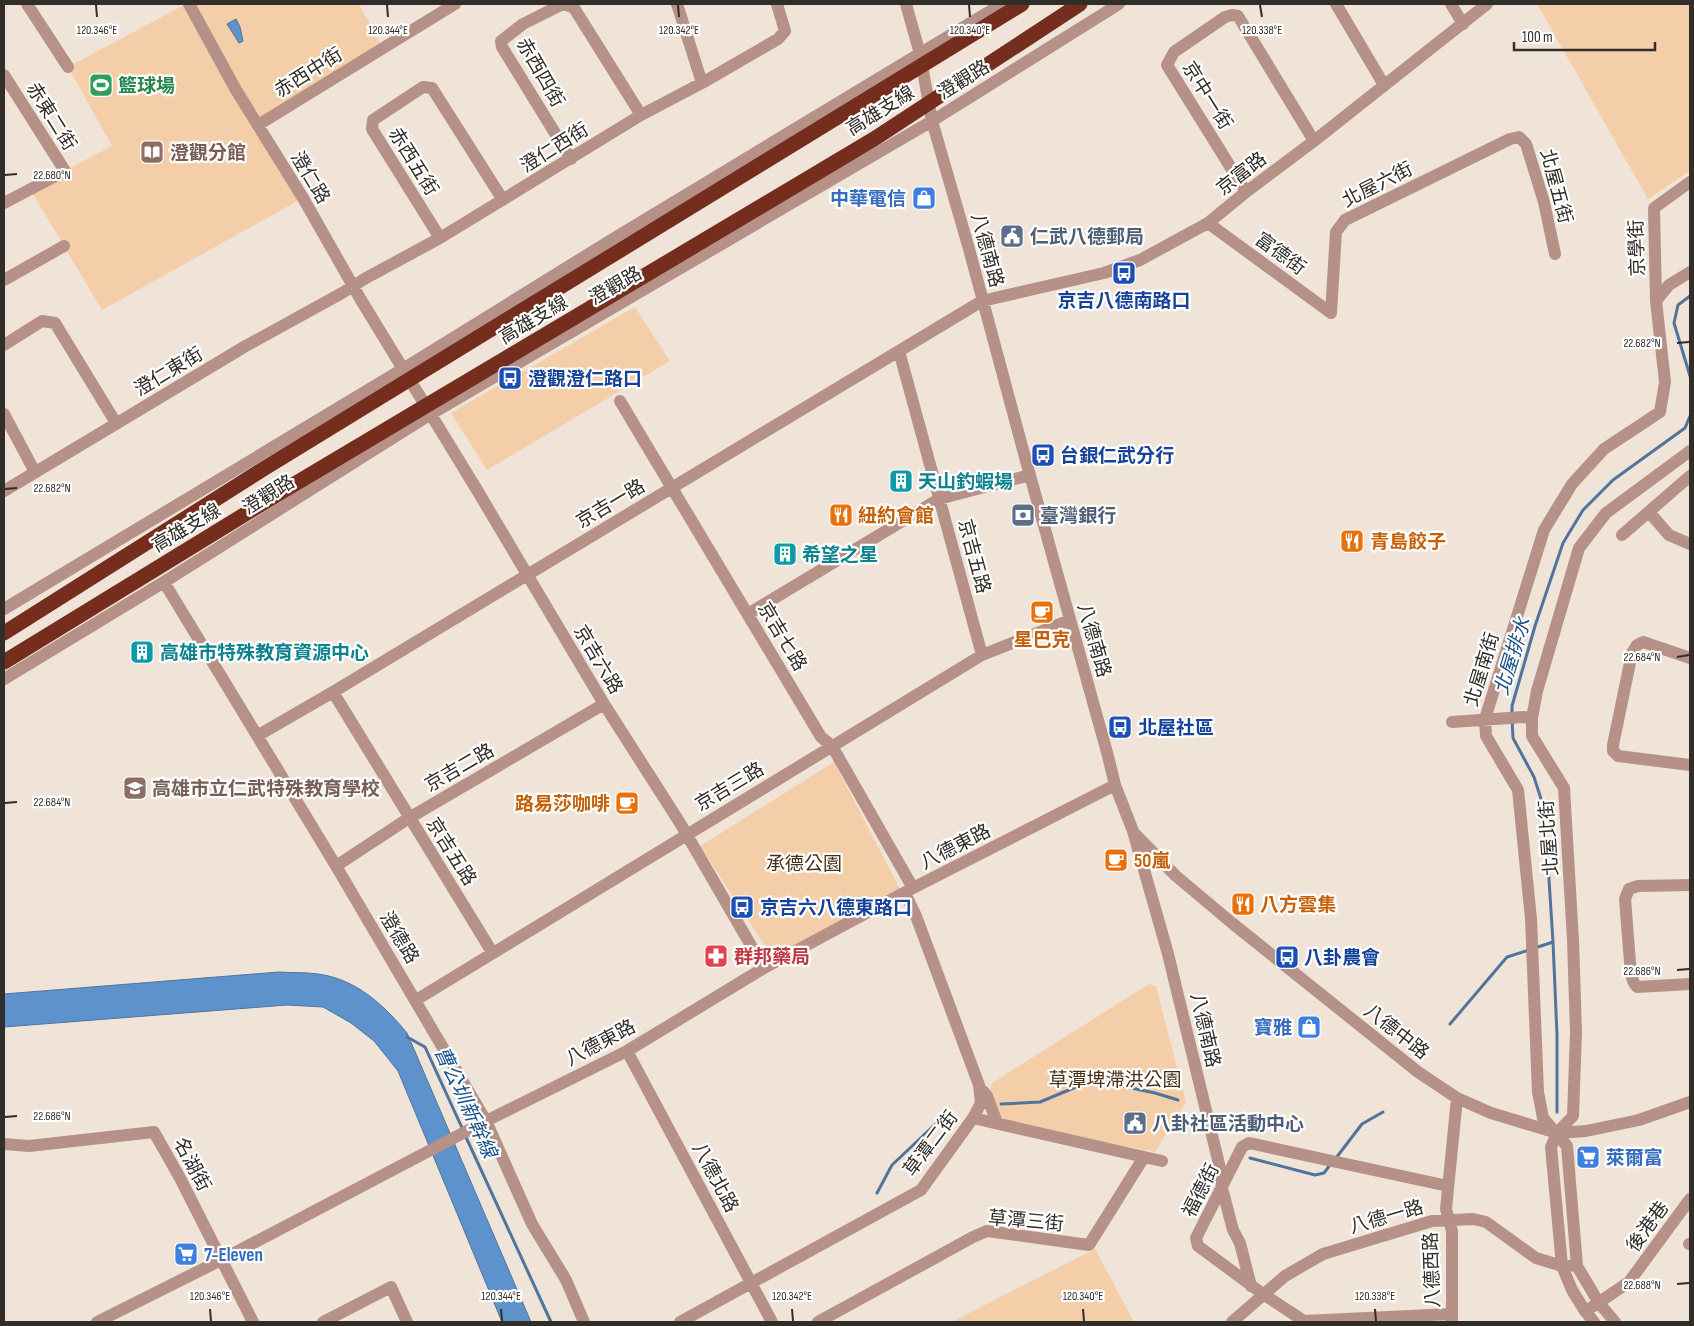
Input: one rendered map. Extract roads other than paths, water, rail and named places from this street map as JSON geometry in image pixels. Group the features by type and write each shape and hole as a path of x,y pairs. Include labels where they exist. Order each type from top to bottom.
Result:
{"highway":[{"name":"高雄支線","path":"4,633 265,468 1022,4"},
{"name":"高雄支線","path":"4,662 300,481 874,139 1080,4"}],"street":[{"path":"27,4 68,67"},
{"name":"澄仁路","path":"189,4 236,90 403,369"},
{"name":"赤西中街","path":"258,125 455,4"},
{"name":"赤西四街","path":"571,159 502,47 501,41 522,24 563,4 574,8 641,115"},
{"path":"677,4 702,83"},
{"name":"澄仁西街","path":"353,286 440,238 641,115 702,83 778,39 785,31 778,4"},
{"name":"八德南路","path":"906,4 920,54 932,121 1115,785 1133,831 1168,954 1219,1164 1222,1188 1232,1230 1240,1243 1251,1286"},
{"name":"澄觀路","path":"4,609 403,369 616,237 1002,4"},
{"name":"澄觀路","path":"4,679 164,582 431,414 932,121 1119,4"},
{"path":"1336,4 1384,86"},
{"path":"1451,4 1464,24"},
{"name":"京富路","path":"982,301 1104,273 1140,260 1208,223 1464,24 1487,4"},
{"name":"京中一街","path":"1246,192 1166,64 1174,52 1224,17 1238,16 1314,141"},
{"name":"赤東二街","path":"4,75 65,171 4,203"},
{"name":"赤西五街","path":"440,238 372,130 373,120 423,88 432,88 503,200"},
{"name":"北屋五街","path":"1431,178 1510,139 1519,137 1526,144 1544,202 1555,254"},
{"name":"北屋六街","path":"1330,313 1336,232 1345,220 1431,178"},
{"name":"京學街","path":"1656,301 1654,208 1690,182"},
{"name":"富德街","path":"1208,223 1330,313"},
{"path":"4,280 64,246"},
{"path":"1656,301 1669,285 1690,272"},
{"name":"澄仁東街","path":"4,491 244,347 353,286"},
{"name":"京吉一路","path":"257,736 982,301"},
{"name":"北屋南街","path":"1558,1133 1543,1118 1538,1092 1531,919 1518,790 1486,736 1544,530 1572,484 1604,449 1660,412 1665,382 1656,301"},
{"path":"4,345 42,321 55,323 116,423"},
{"name":"京吉五路","path":"899,351 982,654"},
{"name":"京吉六路","path":"403,369 604,704 686,835 764,968"},
{"name":"京吉七路","path":"620,401 821,737 832,746 909,890"},
{"path":"4,414 35,472"},
{"name":"北屋北街","path":"1558,1133 1573,1116 1576,1032 1574,940 1564,788 1532,736 1528,717 1579,548 1606,513 1690,451"},
{"path":"748,614 939,499 1030,475"},
{"path":"1622,535 1690,476"},
{"path":"1649,512 1668,535 1689,543"},
{"name":"澄德路","path":"164,582 336,866 486,1121 532,1224 566,1280 584,1322"},
{"name":"京吉三路","path":"416,1000 982,654 1070,620"},
{"path":"1690,658 1643,642 1638,645 1632,653 1613,751 1618,756 1690,765"},
{"name":"京吉五路","path":"333,692 492,952"},
{"name":"京吉二路","path":"336,866 409,818 604,704"},
{"path":"1452,722 1528,717"},
{"name":"八德東路","path":"97,1322 221,1260 470,1129 627,1051 764,968 909,890 1115,785"},
{"name":"八德中路","path":"1133,831 1176,876 1232,923 1418,1072 1458,1098 1491,1113 1558,1133 1586,1131 1639,1120 1690,1102"},
{"path":"1690,885 1638,886 1629,889 1624,899 1631,975 1634,983 1638,987 1690,984"},
{"name":"草潭二街","path":"680,1322 921,1190 973,1118 981,1103 979,1085 916,916 909,890"},
{"name":"八德北路","path":"627,1051 772,1322"},
{"path":"979,1085 986,1096 997,1123"},
{"name":"八德西路","path":"1451,1318 1452,1231 1446,1209 1458,1098"},
{"path":"973,1118 1162,1161"},
{"name":"名湖街","path":"4,1144 30,1146 154,1132 180,1178 253,1322"},
{"path":"1558,1133 1567,1146 1577,1266 1599,1303 1615,1322"},
{"path":"1558,1133 1551,1148 1562,1266 1572,1290 1594,1322"},
{"name":"福德街","path":"1448,1186 1252,1144 1242,1147 1196,1238 1198,1246 1251,1286 1304,1321 1451,1318"},
{"name":"草潭三街","path":"818,1322 973,1236 987,1231 1089,1245 1144,1157"},
{"name":"後港巷","path":"1585,1311 1629,1282 1690,1199"},
{"name":"八德一路","path":"1232,1322 1285,1276 1323,1254 1432,1221 1473,1219 1486,1222 1536,1258 1562,1266 1577,1266"},
{"path":"323,1322 391,1287 407,1322"}],"water":[{"path":"236,19 243,41 239,43 227,24"},
{"path":"279,972 318,974 345,981 379,1003 407,1033 531,1322 502,1322 398,1071 374,1041 351,1023 323,1007 287,1005 4,1027 4,994"}],"waterway":[{"name":"北屋排水","path":"1690,296 1678,305 1674,323 1690,376"},
{"name":"北屋排水","path":"1512,713 1512,706 1535,626 1563,543 1583,510 1613,480 1685,428 1690,416"},
{"name":"北屋排水","path":"1512,720 1513,738 1534,777 1542,802 1553,942 1557,1035 1557,1112"},
{"name":"北屋排水","path":"1535,948 1553,942"},
{"name":"北屋排水","path":"1450,1024 1507,957 1529,950"},
{"name":"曹公圳新幹線","path":"407,1037 425,1047 463,1130"},
{"name":"北屋排水","path":"1001,1104 1040,1102 1093,1080 1155,1093 1178,1100"},
{"name":"北屋排水","path":"1336,1158 1362,1124 1383,1112"},
{"name":"北屋排水","path":"877,1193 892,1165 945,1115"},
{"name":"曹公圳新幹線","path":"465,1135 551,1322"},
{"name":"北屋排水","path":"1250,1158 1315,1175 1324,1173 1330,1165"}],"place":[{"name":"籃球場","path":"101,85"},
{"name":"澄觀分館","path":"152,152"},
{"name":"中華電信","path":"924,198"},
{"name":"仁武八德郵局","path":"1012,236"},
{"name":"京吉八德南路口","path":"1124,273"},
{"name":"澄觀澄仁路口","path":"510,378"},
{"name":"台銀仁武分行","path":"1043,455"},
{"name":"天山釣蝦場","path":"901,481"},
{"name":"紐約會館","path":"841,515"},
{"name":"臺灣銀行","path":"1023,515"},
{"name":"青島餃子","path":"1352,541"},
{"name":"希望之星","path":"785,554"},
{"name":"星巴克","path":"1042,612"},
{"name":"高雄市特殊教育資源中心","path":"142,652"},
{"name":"北屋社區","path":"1120,727"},
{"name":"高雄市立仁武特殊教育學校","path":"135,788"},
{"name":"路易莎咖啡","path":"627,803"},
{"name":"50嵐","path":"1116,860"},
{"name":"八方雲集","path":"1243,904"},
{"name":"京吉六八德東路口","path":"742,907"},
{"name":"群邦藥局","path":"716,956"},
{"name":"八卦農會","path":"1287,957"},
{"name":"寶雅","path":"1309,1027"},
{"name":"八卦社區活動中心","path":"1135,1123"},
{"name":"萊爾富","path":"1588,1157"},
{"name":"7-Eleven","path":"186,1254"}],"park label":[{"name":"承德公園","path":"804,863"},
{"name":"草潭埤滯洪公園","path":"1115,1079"}]}
